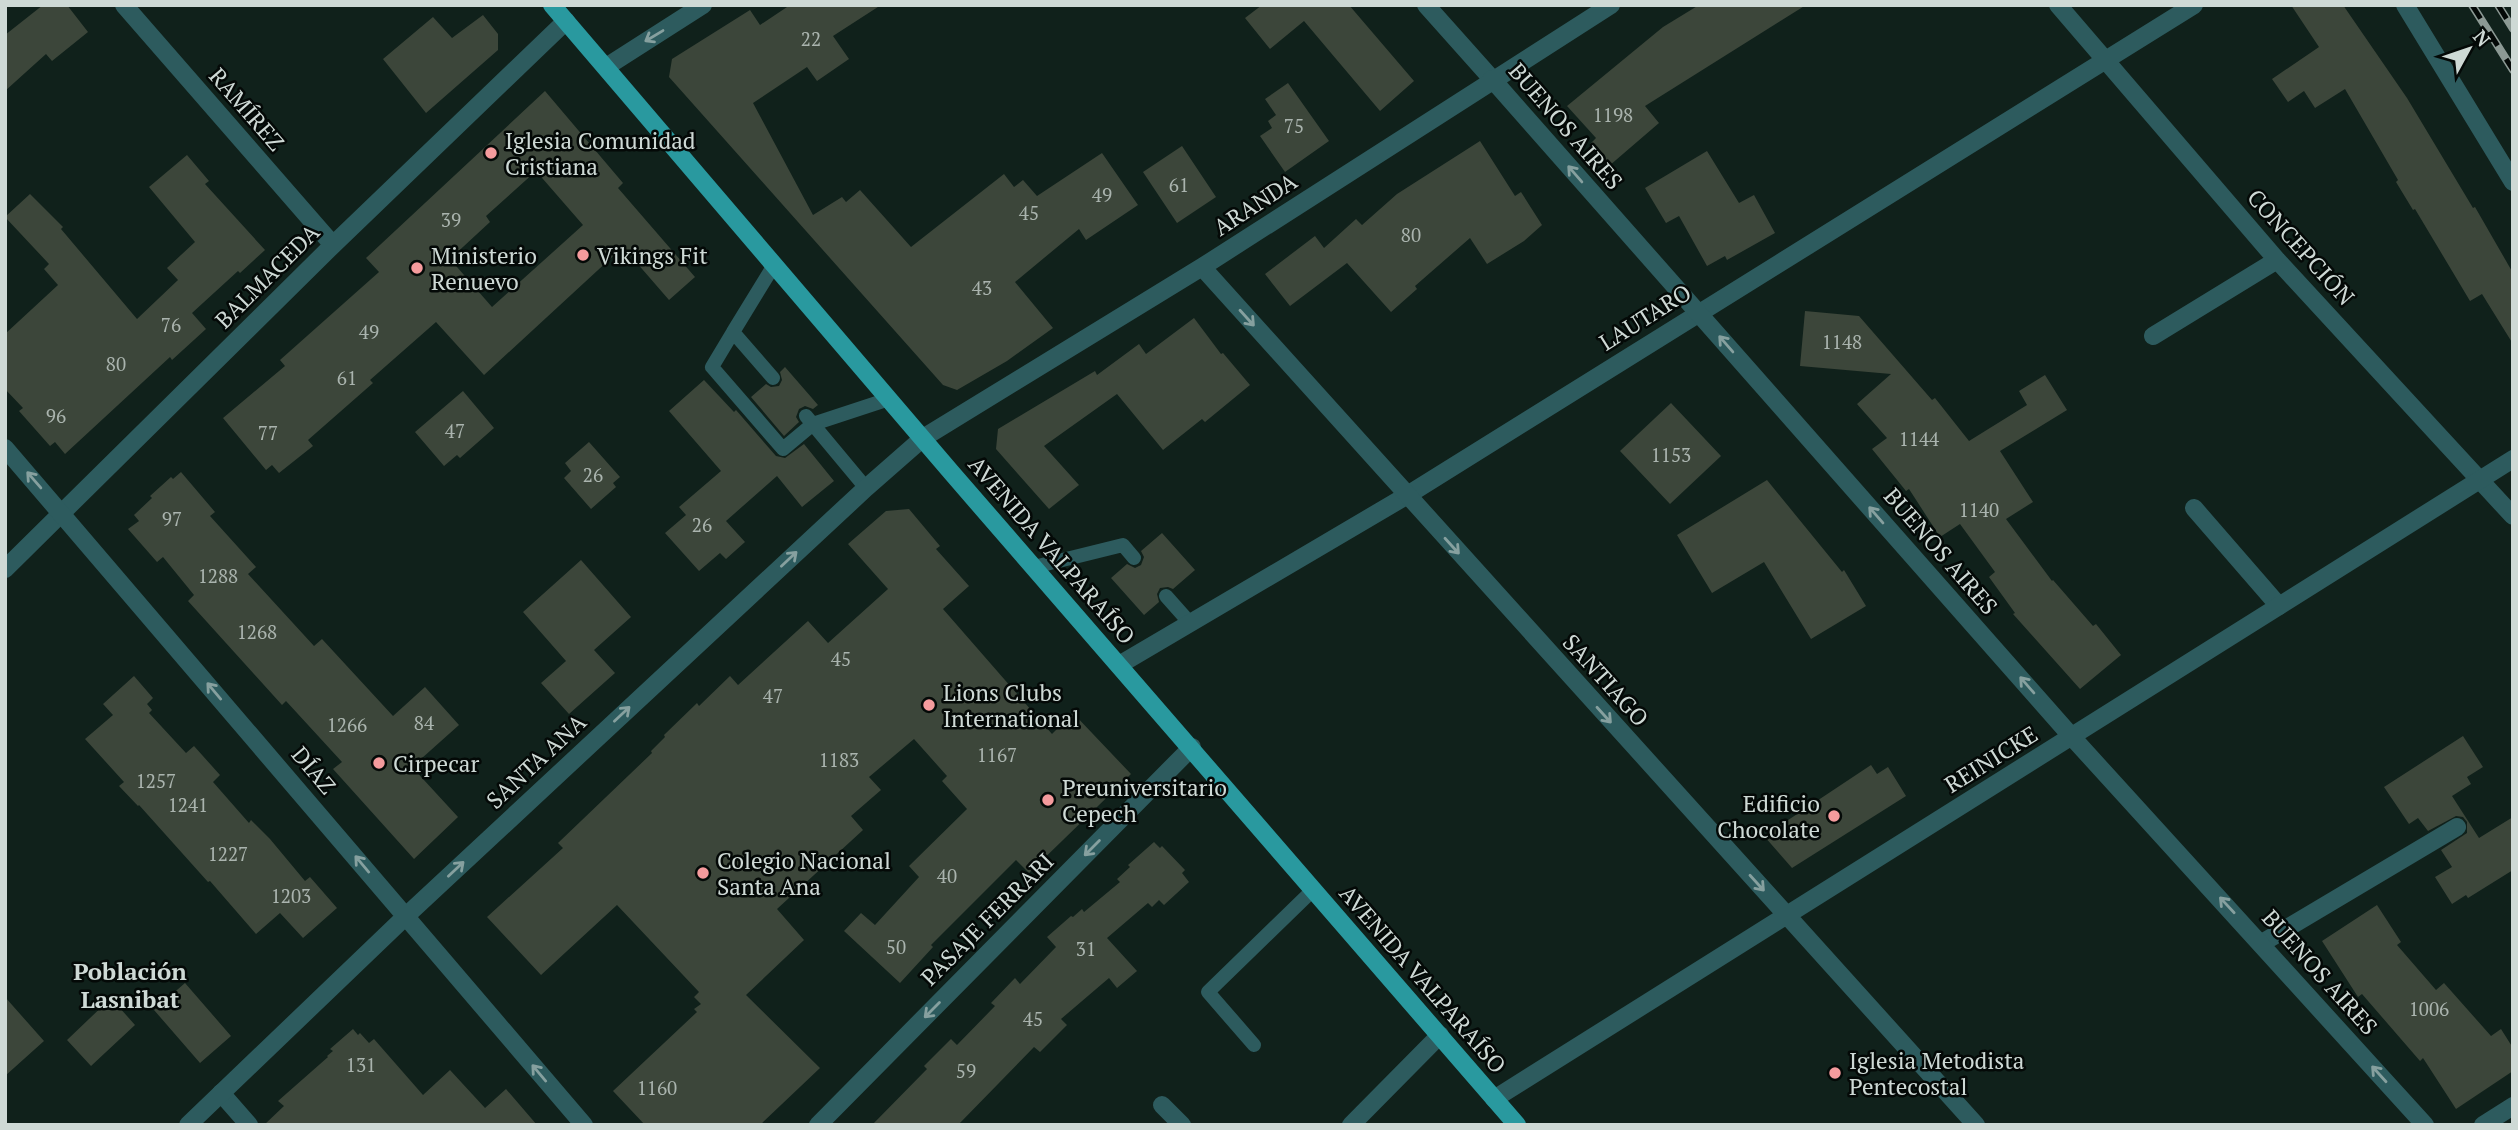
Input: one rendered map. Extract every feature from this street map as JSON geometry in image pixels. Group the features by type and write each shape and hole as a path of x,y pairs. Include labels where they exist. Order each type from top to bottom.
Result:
{"main road":[{"name":"AVENIDA VALPARAÍSO","path":"552,5 922,439 1192,747 1517,1125"}],"street":[{"name":"RAMÍREZ","path":"124,5 333,245"},
{"path":"606,67 703,5"},
{"name":"BUENOS AIRES","path":"1426,5 2072,737 2425,1125"},
{"name":"ARANDA","path":"922,439 1202,267 1611,5"},
{"name":"CONCEPCIÓN","path":"2058,5 2277,260 2513,516"},
{"name":"LAUTARO","path":"1119,664 1406,496 2194,5"},
{"path":"2405,5 2513,182"},
{"name":"BALMACEDA","path":"5,569 333,245 566,21"},
{"path":"2153,336 2277,260"},
{"name":"SANTIAGO","path":"1202,267 1976,1125"},
{"name":"SANTA ANA","path":"188,1125 406,916 922,439"},
{"name":"DÍAZ","path":"5,448 583,1125"},
{"name":"REINICKE","path":"1494,1099 2513,459"},
{"path":"2194,508 2279,606"},
{"name":"PASAJE FERRARI","path":"818,1125 1192,747"},
{"path":"2262,943 2456,827"},
{"path":"1351,1125 1440,1035"},
{"path":"222,1093 249,1125"},
{"path":"1162,1105 1182,1125"},
{"path":"2483,1125 2513,1106"}],"lane":[{"path":"774,265 712,367 783,449 810,420 889,399"},
{"path":"733,332 773,378"},
{"path":"810,420 866,488"},
{"path":"1034,567 1123,545 1134,558"},
{"path":"1166,596 1190,623"},
{"path":"1254,1045 1208,992 1314,889"}],"building":[{"path":"43,5 67,5 88,32 52,61 46,54 5,91 5,35"},
{"path":"790,5 881,5 833,36 849,59 817,81 807,67 753,103 813,215 842,197 846,202 860,190 911,247 1004,174 1014,187 1023,180 1037,196 1102,153 1138,205 1086,240 1079,229 1015,282 1053,328 1007,361 957,390 943,385 669,77 672,59 750,10 760,25"},
{"path":"1262,5 1349,5 1414,81 1380,111 1304,21 1270,49 1245,18"},
{"path":"1699,5 1806,5 1645,106 1659,123 1609,166 1590,144 1596,138 1567,106 1663,27"},
{"path":"2291,5 2343,5 2407,98 2513,273 2513,344 2482,294 2470,301 2396,182 2398,180 2345,89 2315,108 2304,91 2288,102 2272,79 2319,47"},
{"path":"483,15 498,34 498,50 426,113 383,59 433,17 452,38"},
{"path":"1288,83 1329,141 1285,172 1260,136 1272,128 1268,121 1276,115 1265,99"},
{"path":"545,91 623,183 618,188 695,277 669,300 623,247 484,375 436,322 370,380 373,383 308,440 313,446 279,473 272,465 266,470 223,418 285,366 280,360 379,272 366,258","holes":["536,171 583,225 492,307 450,259 490,222 486,216"]},
{"path":"1480,141 1515,196 1521,192 1542,225 1524,241 1487,264 1470,238 1415,286 1417,289 1391,312 1347,263 1290,306 1265,274 1315,236 1324,248 1356,219 1362,225 1397,194"},
{"path":"1182,146 1216,197 1177,223 1143,172"},
{"path":"1707,151 1739,203 1754,195 1775,233 1727,260 1725,256 1707,266 1679,216 1666,223 1645,188"},
{"path":"187,155 209,181 205,184 265,250 192,313 206,329 172,360 170,357 65,454 55,442 50,446 19,411 23,408 5,389 5,334 58,285 44,269 49,264 5,217 30,194 63,227 61,229 137,319 178,280 167,268 195,242 149,187"},
{"path":"1805,311 1859,316 1932,400 1935,398 1969,441 2027,405 2019,391 2045,375 2067,410 2000,451 2033,502 2006,519 2052,581 2093,626 2096,624 2121,655 2080,689 2013,614 2015,613 1989,577 1995,572 1960,524 1940,537 1909,489 1906,491 1872,449 1887,438 1857,404 1891,374 1800,366"},
{"path":"1194,318 1221,354 1223,353 1250,385 1205,422 1202,419 1163,450 1117,394 1044,446 1079,485 1049,509 996,449 998,429 1095,371 1097,375 1139,344 1146,354"},
{"path":"785,367 818,405 813,409 805,406 799,409 796,417 799,422 784,436 751,397 766,384 771,387 779,386 782,380 780,372"},
{"path":"704,380 734,412 736,410 776,456 785,458 804,444 834,481 802,507 777,476 726,521 745,542 726,559 720,553 699,571 665,533 686,515 679,507 721,471 669,411"},
{"path":"463,391 494,428 460,458 457,455 444,466 415,432"},
{"path":"1671,403 1721,456 1670,504 1620,451"},
{"path":"589,442 620,477 613,483 616,487 591,509 564,478 571,471 565,463"},
{"path":"181,472 215,512 210,516 256,567 248,574 314,646 322,639 393,716 425,687 459,725 412,767 458,817 414,859 333,769 342,762 286,701 282,705 188,601 194,595 163,557 157,562 128,529 139,521 134,515 152,498 150,496 171,477 173,479"},
{"path":"1767,480 1842,572 1844,570 1866,606 1811,639 1764,562 1712,593 1677,535"},
{"path":"909,509 940,546 936,549 969,586 943,609 1052,734 1073,713 1131,774 1029,873 1016,860 931,945 933,947 900,983 844,931 861,913 875,925 919,877 909,866 967,809 942,781 947,776 914,739 869,777 881,790 851,816 863,830 777,909 804,940 746,995 820,1068 760,1125 645,1125 613,1091 697,1012 694,1009 701,1004 694,997 699,992 617,905 541,975 487,917 563,848 558,843 652,753 664,735 730,676 738,685 808,621 828,643 888,589 848,544 886,511"},
{"path":"1162,533 1195,570 1173,589 1160,588 1157,594 1159,602 1144,615 1111,578 1127,564 1135,568 1141,565 1144,557 1141,551"},
{"path":"581,560 631,617 594,650 615,673 569,714 541,683 566,661 523,612"},
{"path":"134,676 153,698 147,704 152,710 149,713 186,753 194,746 220,775 213,782 249,823 251,820 305,881 310,877 337,908 303,938 280,913 256,934 210,881 208,882 119,786 124,782 85,739 113,715 103,704"},
{"path":"2463,736 2483,767 2467,777 2471,784 2452,796 2479,838 2513,817 2513,870 2468,898 2466,895 2452,904 2435,877 2452,867 2441,850 2467,833 2467,822 2463,817 2456,816 2428,831 2418,818 2409,824 2384,787"},
{"name":"Edificio Chocolate","path":"1871,765 1877,774 1888,767 1906,796 1792,868 1764,836"},
{"path":"1154,842 1160,848 1162,846 1185,870 1182,873 1189,882 1164,905 1159,900 1152,907 1148,903 1107,938 1137,971 1117,988 1109,978 1061,1019 1067,1025 1040,1052 1034,1047 958,1125 872,1125 927,1069 924,1066 951,1039 957,1045 995,1006 991,1003 1015,978 1020,984 1056,947 1047,937 1071,916 1082,909 1084,912 1120,882 1117,879 1130,867 1128,865"},
{"path":"2377,905 2401,942 2397,945 2436,990 2444,983 2491,1036 2501,1029 2513,1048 2513,1071 2456,1109 2423,1058 2420,1061 2362,994 2358,997 2322,941"},
{"path":"185,983 231,1036 200,1063 154,1010"},
{"path":"5,997 44,1041 5,1076"},
{"path":"111,998 135,1025 91,1066 67,1040"},
{"path":"353,1029 369,1043 374,1039 423,1095 450,1070 485,1108 506,1089 537,1125 264,1125 284,1106 278,1101 328,1057 333,1051 330,1049"}],"railway":[{"path":"2472,5 2513,70"},
{"path":"2498,5 2513,29"}],"place":[{"name":"Iglesia Comunidad Cristiana","path":"491,153"},
{"name":"Vikings Fit","path":"583,255"},
{"name":"Ministerio Renuevo","path":"417,268"},
{"name":"Lions Clubs International","path":"929,705"},
{"name":"Cirpecar","path":"379,763"},
{"name":"Preuniversitario Cepech","path":"1048,800"},
{"name":"Edificio Chocolate","path":"1834,816"},
{"name":"Colegio Nacional Santa Ana","path":"703,873"},
{"name":"Iglesia Metodista Pentecostal","path":"1835,1073"}],"district":[{"name":"Población Lasnibat","path":"130,985"}]}
